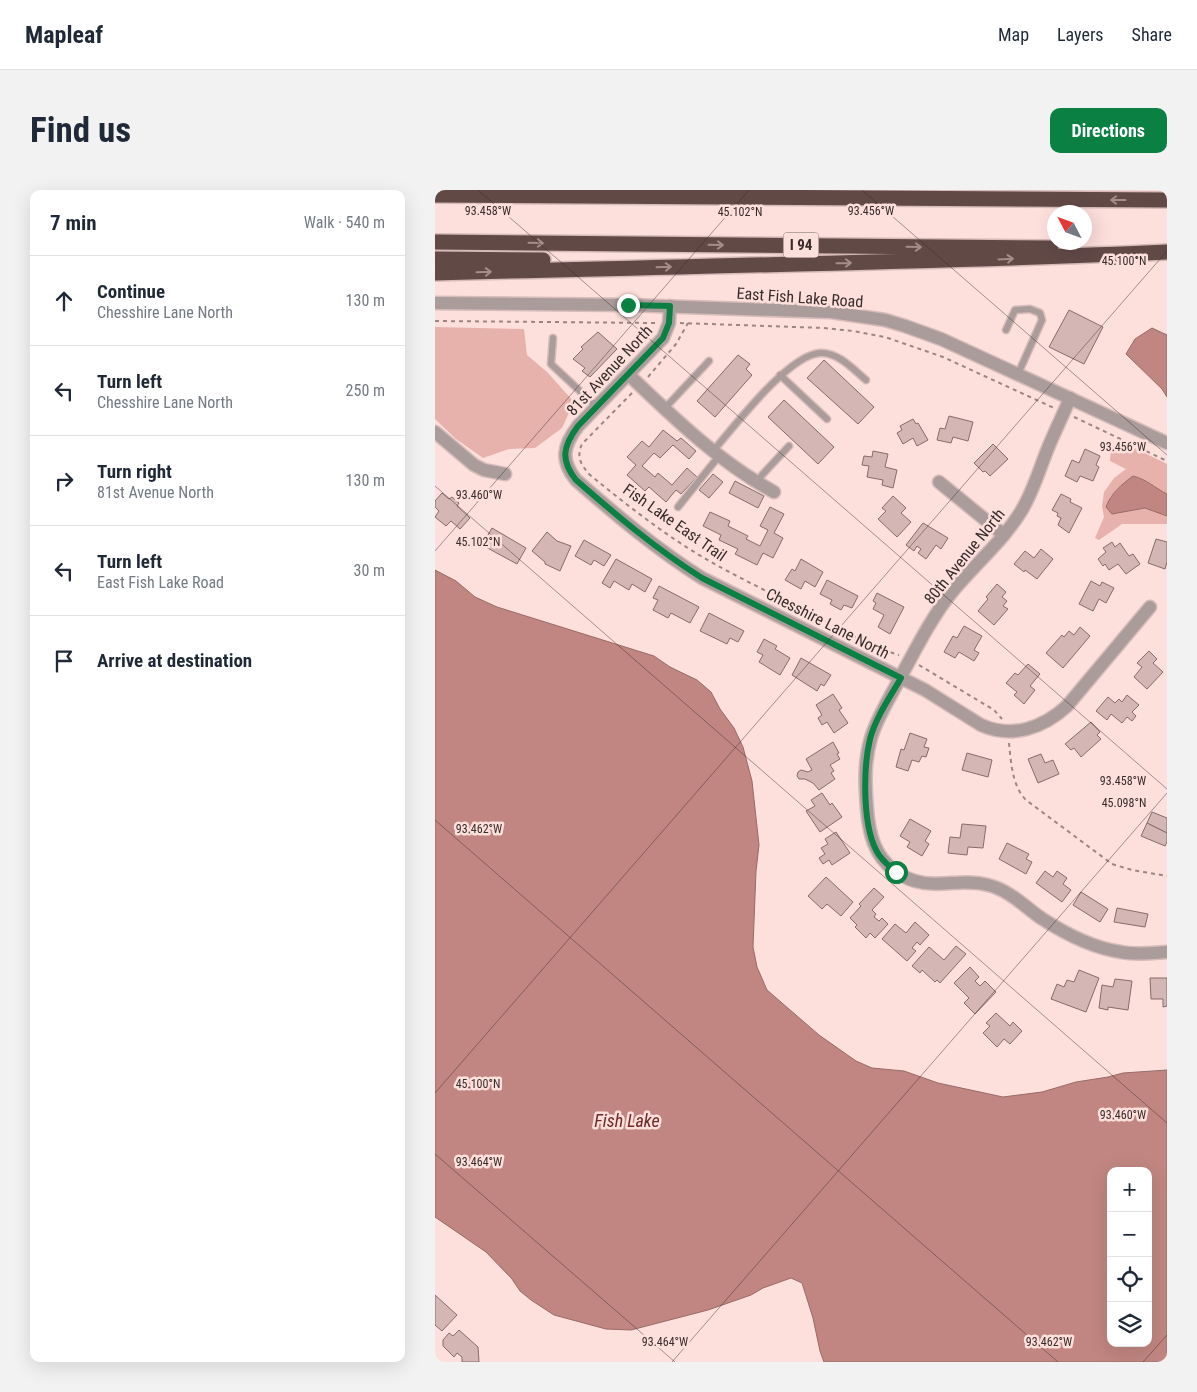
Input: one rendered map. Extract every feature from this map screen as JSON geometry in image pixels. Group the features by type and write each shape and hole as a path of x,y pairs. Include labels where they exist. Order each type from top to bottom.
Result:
{"highway":[{"path":"726,190 811,197"},
{"path":"435,196 1167,200"},
{"name":"I 94","path":"435,242 1167,251"},
{"path":"435,273 992,260 1167,251"},
{"path":"435,259 611,261 643,267"}],"street":[{"name":"East Fish Lake Road","path":"435,304 670,306 831,312 876,319 923,332 1167,442"},
{"name":"81st Avenue North","path":"565,454 571,436 578,426 663,338 669,323 670,306"},
{"path":"629,375 716,453 757,482 775,492"},
{"name":"80th Avenue North","path":"901,678 930,623 951,593 1004,535 1022,510 1070,398"},
{"path":"435,432 474,465 484,470 505,474"},
{"name":"Chesshire Lane North","path":"565,454 569,472 576,480 632,528 677,562 702,578 901,678 880,716 871,739 866,764 865,788 871,840 879,855 896,872 926,884 974,882 1000,889 1058,928 1102,948 1135,954 1167,952"},
{"path":"939,482 1004,535"},
{"path":"901,678 931,693 971,720 990,729 1013,732 1034,727 1047,722 1067,706 1151,607"}],"lane":[{"path":"1006,330 1015,310 1030,309 1040,313 1042,320 1018,374"},
{"path":"553,338 551,364 597,407"},
{"path":"679,507 716,453 787,369 809,355 821,353 835,356 865,380"},
{"path":"665,408 709,362"},
{"path":"780,375 827,419"},
{"path":"757,482 789,446"}],"path":[{"path":"435,321 659,322"},
{"path":"679,323 824,328 885,337 943,357 1057,410"},
{"path":"644,381 671,351 688,323"},
{"name":"Fish Lake East Trail","path":"635,390 582,444 579,451 580,462 590,475 669,535 719,566 871,644 904,657"},
{"path":"1070,416 1167,461"},
{"path":"917,663 994,710 1004,721"},
{"path":"1009,738 1016,785 1020,795 1112,864 1132,870 1167,876"}],"shaded area":[{"path":"435,327 524,329 527,355 547,372 574,402 562,428 535,448 509,449 483,458 456,439 435,419"},
{"path":"1120,441 1167,464 1167,494 1146,481 1133,476 1110,497 1112,514 1145,508 1167,516 1167,524 1122,524 1099,540 1095,538 1104,517 1102,506 1104,492 1114,478 1126,469 1110,461 1111,450"}],"water":[{"path":"1152,328 1167,335 1167,397 1162,389 1126,354 1135,339"},
{"path":"1133,476 1146,481 1167,494 1167,516 1145,508 1112,514 1106,507 1114,493"},
{"name":"Fish Lake","path":"435,570 456,581 475,597 497,607 654,656 670,667 697,680 711,692 720,709 734,728 743,747 752,781 759,845 753,947 757,967 767,990 819,1035 856,1061 872,1068 904,1071 938,1083 1003,1097 1042,1092 1076,1082 1123,1073 1167,1070 1167,1362 824,1362 802,1283 791,1278 708,1310 631,1330 606,1329 554,1315 520,1291 512,1279 486,1252 435,1217"}],"building":[{"path":"1069,310 1103,327 1084,364 1049,347"},
{"path":"598,332 617,349 590,377 582,371 585,368 573,359 583,349 581,347"},
{"path":"738,355 750,364 746,369 752,375 715,417 697,401"},
{"path":"824,360 874,407 858,424 807,378"},
{"path":"784,400 834,447 818,464 768,417"},
{"path":"949,416 973,422 968,441 953,437 951,443 937,440 940,428 945,429"},
{"path":"913,419 916,424 918,423 928,440 917,446 913,438 903,444 897,433 902,430 900,426"},
{"path":"663,430 677,441 681,438 696,451 689,459 673,445 660,458 654,453 642,466 655,477 658,473 672,485 687,468 697,477 681,494 676,490 666,502 649,487 645,491 627,475 636,465 627,457 642,441 649,447"},
{"path":"993,444 1008,459 990,476 974,463"},
{"path":"1085,449 1100,456 1096,465 1099,467 1093,481 1080,476 1077,482 1065,476 1072,460 1079,463"},
{"path":"873,451 888,454 885,467 897,470 893,488 882,485 883,480 867,477 869,466 862,465 864,456 872,457"},
{"path":"713,474 723,482 709,498 699,490"},
{"path":"735,481 764,496 758,508 729,493"},
{"path":"442,493 449,499 452,497 459,503 457,506 470,518 460,529 451,521 446,526 435,517 439,511 435,507 435,501"},
{"path":"1061,494 1071,499 1070,502 1082,508 1069,533 1058,525 1061,518 1057,516 1058,513 1052,510"},
{"path":"893,496 906,508 901,513 911,522 897,537 878,519 886,511 882,508"},
{"path":"770,507 784,514 774,533 783,538 773,558 763,553 757,565 735,554 738,549 719,540 721,535 703,526 710,512 730,521 728,526 748,536 746,539 760,546 768,530 760,526"},
{"path":"923,523 948,538 941,549 936,545 926,559 918,553 921,549 917,546 914,551 906,545"},
{"path":"492,528 526,548 517,564 482,545"},
{"path":"547,532 557,541 571,546 560,571 545,564 532,551"},
{"path":"1156,539 1167,542 1165,569 1148,563"},
{"path":"584,540 611,555 604,566 594,560 591,565 575,556"},
{"path":"1112,542 1115,547 1120,543 1129,556 1133,554 1140,564 1126,574 1118,564 1109,570 1105,564 1103,566 1098,559 1106,552 1103,548"},
{"path":"1041,549 1053,559 1037,579 1014,564 1025,551 1034,558"},
{"path":"616,559 652,579 645,592 632,584 629,590 614,581 610,588 602,583"},
{"path":"801,559 823,572 815,587 805,581 801,589 785,580 792,569 795,571"},
{"path":"827,580 858,596 852,608 844,605 841,610 830,604 832,600 820,594"},
{"path":"1091,581 1100,586 1102,582 1114,588 1106,603 1099,599 1093,611 1079,604"},
{"path":"997,584 1006,592 1002,597 1007,601 1003,606 1008,609 994,625 978,611 988,599 986,597"},
{"path":"659,586 699,607 690,623 671,613 668,618 653,610 658,600 653,598"},
{"path":"877,593 904,607 890,634 878,627 884,615 873,609 876,603 873,601"},
{"path":"709,613 744,631 738,642 730,638 727,644 700,631"},
{"path":"964,626 982,636 974,650 979,653 974,661 959,652 955,658 944,652 953,636 957,638"},
{"path":"1080,627 1090,636 1063,668 1046,653 1062,635 1064,637 1069,631 1074,635"},
{"path":"764,639 777,646 775,649 790,658 780,675 759,662 763,655 757,652"},
{"path":"1149,651 1157,659 1153,663 1163,672 1147,689 1134,677 1142,667 1137,663"},
{"path":"801,658 831,675 824,686 821,684 817,691 792,675"},
{"path":"1028,664 1040,674 1030,686 1035,690 1024,704 1014,695 1017,692 1006,683 1015,673 1018,675"},
{"path":"833,694 842,708 839,710 848,723 834,733 827,722 822,725 818,718 822,715 816,705"},
{"path":"1127,695 1139,705 1132,712 1136,716 1132,721 1127,717 1122,723 1111,714 1107,720 1096,711 1108,697 1115,703 1119,699 1122,702"},
{"path":"1091,722 1100,732 1097,735 1101,739 1081,757 1074,748 1071,750 1065,744"},
{"path":"910,733 927,739 924,747 929,748 926,757 922,756 919,762 912,760 908,771 896,767 901,749 904,750"},
{"path":"833,742 840,759 830,765 834,771 831,773 835,779 819,790 813,783 805,779 799,779 797,776 798,772 801,770 808,772 812,770 806,759"},
{"path":"967,753 992,760 988,777 962,770"},
{"path":"1041,754 1045,763 1053,760 1059,774 1038,783 1028,759"},
{"path":"822,793 830,805 832,803 842,817 820,832 806,811 815,806 811,800"},
{"path":"1152,812 1167,818 1167,833 1147,823"},
{"path":"910,819 931,831 925,841 929,844 922,856 907,847 910,842 900,836"},
{"path":"1147,823 1167,833 1165,846 1141,836"},
{"path":"962,824 986,826 983,848 968,847 967,855 948,853 950,837 960,838"},
{"path":"836,832 850,853 832,865 829,860 823,864 819,858 825,854 821,848 828,844 825,839"},
{"path":"1007,843 1029,854 1026,859 1032,862 1026,874 999,859"},
{"path":"1045,871 1053,877 1057,871 1067,878 1063,884 1071,890 1062,902 1036,883"},
{"path":"826,877 853,902 841,916 827,904 822,909 808,896"},
{"path":"874,888 884,897 872,910 876,914 874,917 879,921 882,918 888,924 875,938 870,933 866,938 855,927 857,925 850,918 861,906 859,904"},
{"path":"1081,892 1108,909 1100,922 1073,905"},
{"path":"1117,908 1148,914 1145,927 1114,922"},
{"path":"915,922 929,935 920,945 917,942 912,948 916,951 907,961 882,939 895,924 906,933"},
{"path":"956,946 966,954 940,983 937,980 935,982 922,970 920,973 912,966 929,947 944,960"},
{"path":"970,967 979,977 975,981 980,986 985,981 996,992 975,1014 964,1003 969,998 954,983"},
{"path":"1079,970 1099,978 1086,1012 1051,999 1057,984 1064,987 1067,980 1074,982"},
{"path":"1150,978 1167,978 1167,1006 1163,1007 1163,999 1151,999"},
{"path":"1115,979 1132,981 1128,1010 1108,1007 1108,1010 1099,1008 1102,985 1113,987"},
{"path":"996,1013 1010,1026 1013,1022 1022,1031 1010,1044 1004,1039 997,1047 983,1033 990,1026 986,1023"},
{"path":"435,1295 457,1315 442,1331 435,1325"},
{"path":"459,1330 478,1347 479,1362 462,1362 462,1357 457,1353 454,1357 443,1346 443,1340 449,1333 453,1336"}],"route":[{"path":"628,305 670,306 669,323 666,332 649,354 578,426 571,436 565,454 569,472 657,548 702,578 901,678 880,716 871,739 866,764 865,788 871,840 879,855 896,872"}]}
